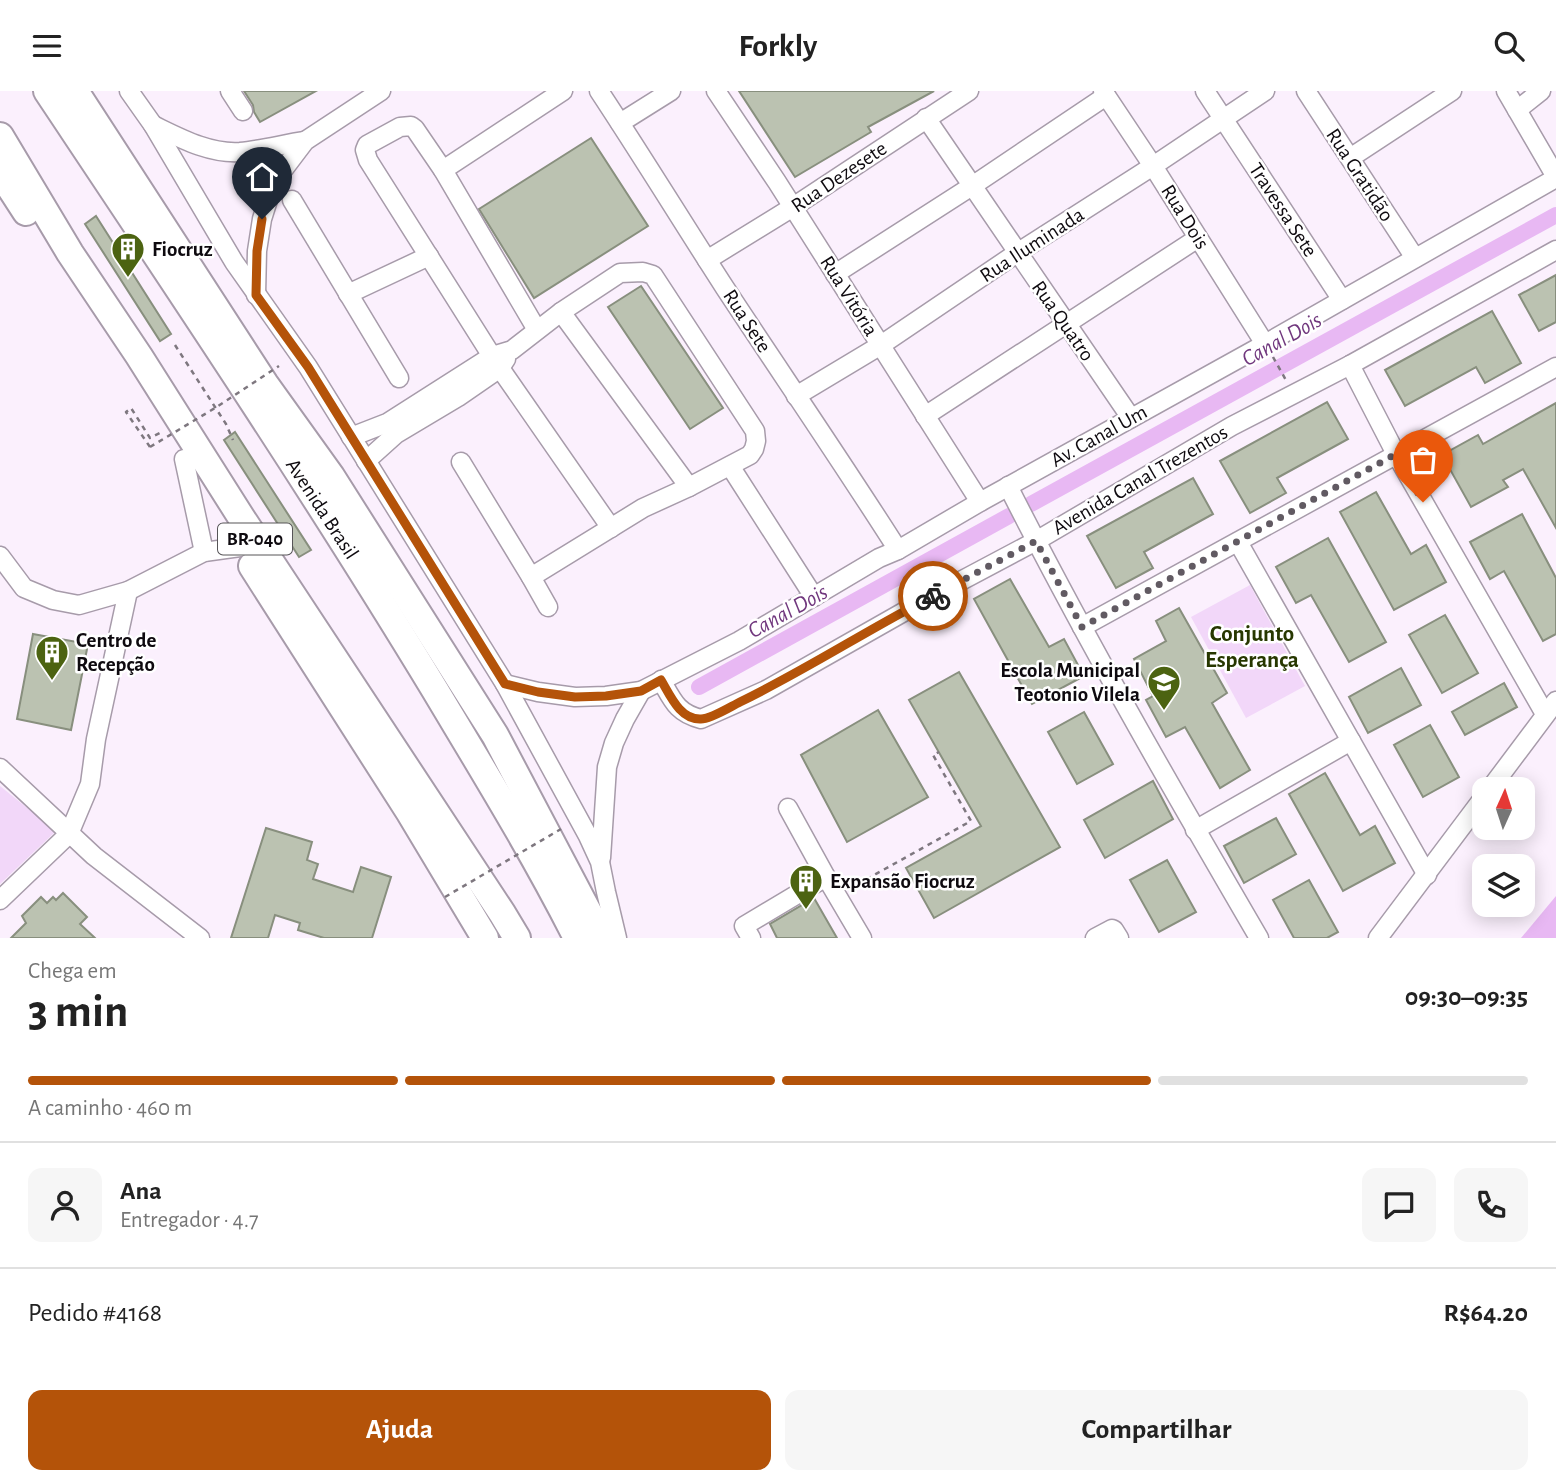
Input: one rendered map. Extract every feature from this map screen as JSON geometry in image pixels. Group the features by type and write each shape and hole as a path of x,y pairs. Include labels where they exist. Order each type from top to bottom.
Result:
{"highway":[{"name":"Avenida Brasil","path":"47,91 380,599 557,897 577,938"},
{"name":"Avenida Brasil","path":"75,91 265,384 331,475 495,735 602,938"},
{"name":"BR-040","path":"0,136 70,253 517,938"},
{"path":"0,172 158,439 184,459 410,813 485,938"},
{"path":"331,475 380,599"}],"street":[{"path":"128,91 153,125 234,262 308,367 505,684 600,862"},
{"path":"230,91 243,111"},
{"path":"256,295 257,251 262,219 277,178 305,141 381,91"},
{"path":"443,170 563,91"},
{"name":"Rua Sete","path":"599,91 898,550"},
{"path":"620,123 671,91"},
{"name":"Rua Vitória","path":"716,91 980,502"},
{"name":"Rua Dezesete","path":"707,260 969,91"},
{"name":"Travessa Sete","path":"1205,91 1342,300"},
{"name":"Rua Iluminada","path":"796,396 881,345 1265,91"},
{"name":"Rua Gratidão","path":"1306,91 1415,258"},
{"path":"1350,158 1452,91"},
{"path":"1506,91 1556,177"},
{"path":"1517,110 1541,91"},
{"path":"835,274 972,186 1104,94"},
{"name":"Rua Dois","path":"1104,94 1153,166 1268,351"},
{"name":"Rua Quatro","path":"926,118 1131,418"},
{"path":"153,125 186,141 226,151 239,152 305,141"},
{"path":"537,330 443,170 415,129 411,126 400,127 367,145 365,150 368,160 496,362 611,528"},
{"name":"Av. Canal Um","path":"641,691 739,641 879,558 898,550 1131,418 1268,351 1342,300 1556,177"},
{"path":"292,200 399,378"},
{"path":"925,416 1198,238"},
{"name":"Avenida Canal Trezentos","path":"661,680 676,707 688,716 701,719 766,690 912,607 1036,541 1232,426 1350,365 1556,250"},
{"path":"348,294 429,256"},
{"path":"366,461 396,434 458,397 496,362 537,330 620,273 643,272 653,275 755,431 754,449 750,455 689,487 643,507 531,577"},
{"path":"561,312 689,487"},
{"path":"351,437 387,423 496,362"},
{"path":"1350,365 1396,454 1550,708 1499,777"},
{"path":"1082,627 1396,454 1555,370"},
{"path":"184,459 204,552"},
{"path":"461,462 548,607"},
{"path":"730,465 814,597"},
{"path":"1008,487 1082,627 1195,830 1259,938"},
{"path":"1238,542 1427,875"},
{"path":"0,556 24,588 53,600 79,605 128,591 204,552 240,547"},
{"path":"0,900 69,834 90,784 96,739 128,591"},
{"path":"505,684 575,697 641,691"},
{"path":"617,938 600,862 607,767 614,743 641,691"},
{"path":"1195,830 1351,741"},
{"path":"0,768 94,856 200,938"},
{"path":"788,808 862,938"},
{"path":"1378,938 1472,813"},
{"path":"751,938 744,926 826,877"},
{"path":"1095,938 1112,929 1119,938"}],"path":[{"path":"175,345 226,424 233,440"},
{"path":"1268,351 1285,378"},
{"path":"158,439 126,412 131,408 150,438 158,439 215,408 279,366"},
{"path":"271,367 277,371"},
{"path":"837,896 971,821 933,755 939,752"},
{"path":"445,897 561,829"}],"shaded area":[{"path":"1250,585 1305,686 1246,718 1191,617"},
{"path":"0,786 52,828 54,833 0,884"},
{"path":"1556,896 1556,938 1521,938"}],"building":[{"path":"244,91 316,91 260,122"},
{"path":"739,91 934,91 868,127 871,132 795,177"},
{"path":"591,138 648,226 534,298 479,209"},
{"name":"Fiocruz","path":"96,216 171,334 160,341 85,224"},
{"path":"1556,275 1556,322 1539,331 1519,295"},
{"path":"641,286 723,408 690,429 608,307"},
{"path":"1492,311 1521,363 1485,383 1476,367 1405,406 1385,370"},
{"path":"1327,402 1348,439 1277,478 1286,493 1250,513 1220,461"},
{"path":"1556,403 1556,528 1523,469 1503,480 1508,487 1471,507 1442,455 1478,435 1483,444"},
{"path":"235,432 311,550 299,557 224,440"},
{"path":"1193,478 1213,514 1144,552 1153,568 1116,588 1087,536"},
{"path":"1376,492 1411,554 1426,545 1446,582 1394,610 1340,512"},
{"path":"1522,514 1556,578 1556,634 1543,641 1504,571 1490,579 1470,542"},
{"path":"1328,538 1386,642 1349,662 1311,595 1296,603 1276,567"},
{"path":"1010,579 1049,647 1064,639 1084,676 1032,704 974,599"},
{"path":"1179,608 1227,693 1212,703 1250,770 1220,788 1185,727 1166,737 1146,700 1153,696 1134,659 1166,641 1156,621"},
{"path":"1445,615 1478,673 1442,693 1409,635"},
{"name":"Centro de Recepção","path":"33,634 88,644 71,730 17,719"},
{"path":"1401,668 1421,705 1368,733 1349,697"},
{"path":"959,672 1060,847 934,918 906,868 981,826 909,700"},
{"path":"1504,683 1517,707 1465,735 1452,712"},
{"path":"878,710 928,797 847,842 801,755"},
{"path":"1084,712 1113,764 1077,784 1048,732"},
{"path":"1430,725 1459,777 1423,797 1394,745"},
{"path":"1325,773 1360,835 1375,826 1395,863 1343,891 1289,794"},
{"path":"1153,781 1173,819 1105,858 1084,820"},
{"path":"1276,818 1296,854 1244,883 1224,846"},
{"path":"266,828 312,842 307,860 318,864 313,879 353,892 361,867 391,877 372,938 324,938 298,930 300,923 275,915 268,938 231,938"},
{"path":"1167,860 1196,912 1159,932 1130,880"},
{"path":"1309,880 1338,932 1327,938 1294,938 1273,900"},
{"path":"63,893 87,917 80,924 95,938 11,938 26,923 22,916 41,897 47,903 53,897 56,900"},
{"name":"Expansão Fiocruz","path":"814,898 837,938 777,938 770,924"}],"waterway":[{"name":"Canal Dois","path":"1031,504 1556,215"},
{"name":"Canal Dois","path":"699,687 1009,516"}],"way so far":[{"path":"933,596 1036,541 1082,627 1396,454 1423,502"}],"place":[{"name":"Fiocruz","path":"128,279"},
{"name":"Centro de Recepção","path":"52,682"},
{"name":"Escola Municipal Teotonio Vilela","path":"1164,712"},
{"name":"Expansão Fiocruz","path":"806,911"}],"district":[{"name":"Conjunto Esperança","path":"1252,647"}],"route":[{"path":"262,219 257,251 256,295 308,367 505,684 575,697 641,691 661,680 676,707 688,716 701,719 766,690 933,596"}]}
